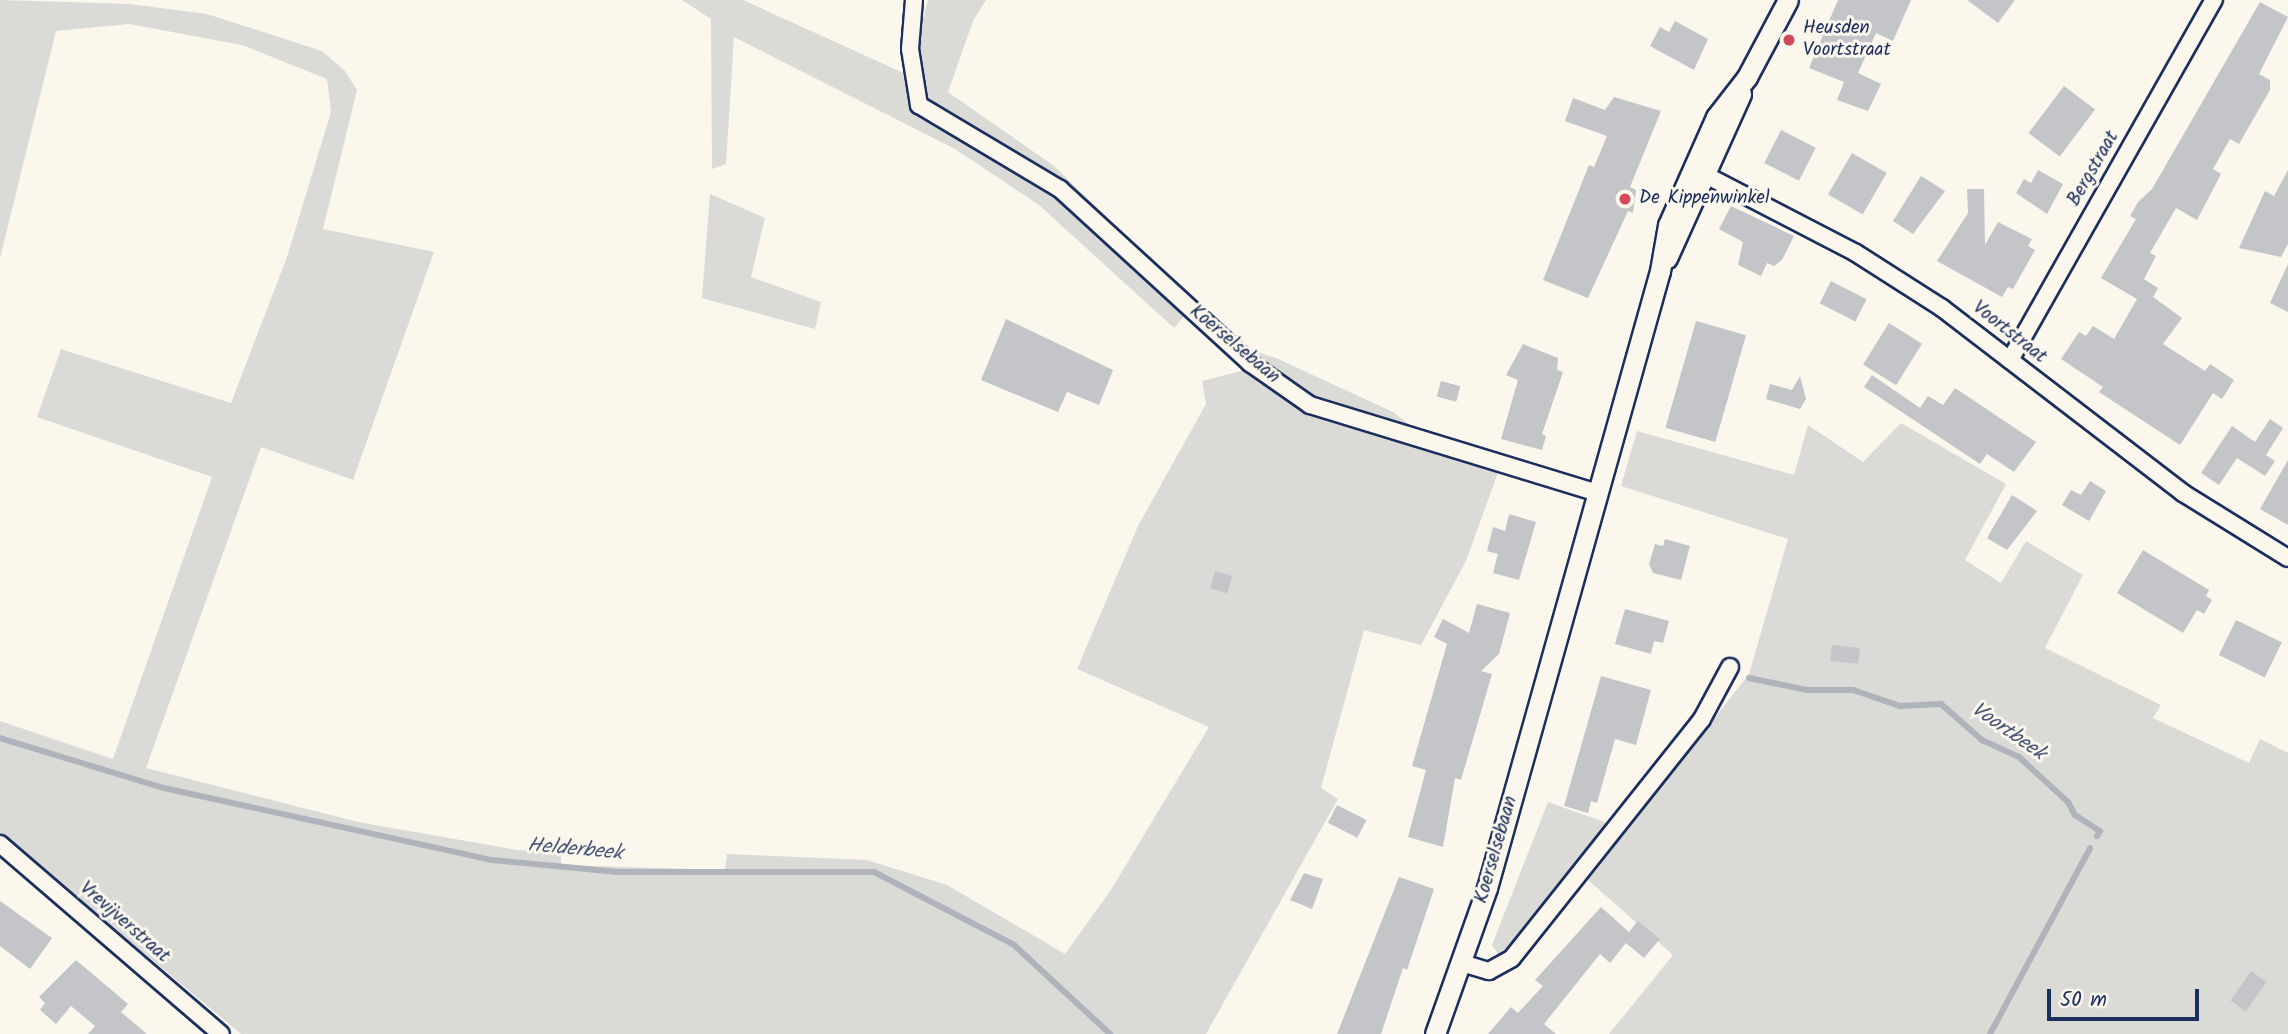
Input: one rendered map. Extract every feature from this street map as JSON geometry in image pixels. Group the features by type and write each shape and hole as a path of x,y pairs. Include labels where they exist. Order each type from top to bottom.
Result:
{"street":[{"name":"Koerselsebaan","path":"914,0 910,49 919,105 1060,189 1250,363 1310,405 1598,493"},
{"name":"Koerselsebaan","path":"1435,1034 1462,963 1598,493 1660,271 1668,225 1699,171 1716,117 1746,77 1788,0"},
{"name":"Bergstraat","path":"2010,360 2214,0"},
{"name":"Voortstraat","path":"1699,171 1856,253 2010,360 2183,493 2288,558"},
{"path":"1462,963 1489,971 1512,958 1702,719 1730,667"},
{"name":"Vrevijverstraat","path":"0,844 221,1034"}],"shaded area":[{"path":"0,0 130,4 207,14 322,51 345,71 357,90 323,229 434,252 353,480 261,447 146,768 358,822 517,850 561,852 561,865 725,870 727,854 867,860 947,885 1065,954 1111,890 1209,727 1077,669 1138,526 1206,404 1202,381 1261,366 1244,348 1276,358 1393,412 1419,432 1500,467 1466,561 1421,645 1364,630 1321,788 1338,799 1206,1034 241,1034 0,833 0,721 113,759 212,477 37,417 61,349 231,403 287,257 331,112 327,79 242,45 129,24 56,31 0,258"},
{"path":"682,0 743,0 908,75 928,0 986,0 973,21 948,92 1054,166 1195,303 1174,328 1039,205 955,149 734,37 726,164 712,169 711,19"},
{"path":"710,194 765,218 751,277 821,302 815,329 702,298"},
{"path":"1901,423 2006,484 1965,560 2001,583 2026,541 2083,575 2045,648 2161,705 2153,718 2249,763 2260,739 2288,753 2288,1034 1609,1034 1673,955 1588,880 1749,674 1788,539 1621,486 1637,431 1794,475 1808,425 1863,462"},
{"path":"1548,802 1610,824 1500,957 1492,945"}],"building":[{"path":"1838,0 1911,0 1893,41 1876,33 1858,73 1881,84 1868,111 1837,100 1844,82 1809,68"},
{"path":"1967,0 2015,0 1998,23"},
{"path":"2260,2 2288,17 2259,74 2270,80 2270,90 2239,144 2230,139 2213,169 2221,174 2197,220 2176,208 2150,253 2156,256 2144,279 2158,288 2153,297 2182,318 2163,344 2205,371 2210,364 2234,380 2222,399 2213,393 2180,445 2099,392 2103,387 2061,359 2079,332 2086,336 2093,326 2114,339 2137,299 2101,278 2136,219 2130,216 2138,202 2152,189"},
{"path":"1675,21 1708,39 1694,70 1650,46 1660,27 1669,32"},
{"path":"2064,86 2095,109 2060,157 2028,133"},
{"path":"1614,97 1661,111 1630,187 1636,190 1633,213 1628,211 1588,298 1543,280 1589,165 1594,167 1607,136 1565,121 1573,98 1605,110"},
{"path":"1781,130 1816,148 1799,181 1764,163"},
{"path":"1852,153 1887,173 1863,215 1828,195"},
{"path":"2038,170 2063,184 2047,214 2016,193 2024,179 2031,183"},
{"path":"2288,170 2288,244 2281,257 2239,248 2265,191 2274,196"},
{"path":"1921,176 1945,191 1913,234 1893,221"},
{"path":"1967,189 1984,189 1985,245 1998,222 2032,239 2028,246 2035,250 2013,289 2008,287 2002,297 1937,261 1968,213"},
{"path":"1731,206 1794,236 1782,260 1774,266 1767,263 1761,276 1738,265 1743,242 1719,229"},
{"path":"2288,264 2288,312 2270,303"},
{"path":"1831,281 1867,299 1855,321 1820,303"},
{"path":"1006,319 1113,370 1099,405 1067,392 1058,412 981,380"},
{"path":"1696,321 1746,335 1715,442 1665,428"},
{"path":"1889,323 1922,344 1896,385 1863,365"},
{"path":"1523,344 1558,358 1557,370 1563,372 1542,434 1546,436 1542,450 1501,439 1518,380 1506,375"},
{"path":"1872,375 1920,408 1928,396 1943,405 1955,388 2036,442 2014,472 1987,454 1980,464 1864,387"},
{"path":"1800,376 1806,399 1800,409 1766,399 1770,384 1792,390"},
{"path":"1441,381 1460,386 1456,402 1437,396"},
{"path":"2270,419 2283,428 2266,455 2275,461 2265,476 2237,458 2219,485 2201,473 2232,426 2255,442"},
{"path":"2288,460 2288,525 2260,509"},
{"path":"2090,481 2106,491 2089,521 2062,505 2071,490 2081,495"},
{"path":"2012,495 2037,511 2007,550 1987,538"},
{"path":"1509,514 1536,522 1519,580 1493,573 1498,554 1487,551 1493,527 1505,531"},
{"path":"1665,539 1690,546 1681,580 1653,573 1649,564 1655,544 1663,546"},
{"path":"2143,550 2209,590 2206,596 2212,600 2204,614 2197,610 2183,633 2117,593"},
{"path":"1215,571 1232,576 1227,593 1210,588"},
{"path":"1477,604 1510,613 1499,654 1481,671 1492,674 1461,780 1455,778 1443,847 1408,837 1426,770 1412,766 1447,644 1434,637 1443,619 1469,633"},
{"path":"1625,609 1669,621 1663,643 1654,641 1651,654 1615,644"},
{"path":"2236,620 2282,642 2265,677 2219,655"},
{"path":"1832,645 1860,648 1858,664 1830,661"},
{"path":"1601,676 1651,690 1636,745 1615,739 1597,803 1591,801 1588,813 1564,806"},
{"path":"1337,805 1366,820 1357,838 1328,823"},
{"path":"1304,873 1323,879 1312,909 1290,900"},
{"path":"1399,877 1434,889 1407,970 1403,968 1381,1034 1337,1034"},
{"path":"0,901 52,938 30,969 0,946"},
{"path":"1601,907 1629,932 1638,921 1660,939 1644,958 1626,943 1610,963 1600,954 1544,1024 1556,1034 1488,1034 1511,1007 1518,1013 1543,986 1535,980"},
{"path":"76,960 128,1004 121,1012 147,1034 88,1034 95,1026 71,1006 56,1024 40,1010 45,1003 39,997"},
{"path":"2251,971 2267,982 2246,1011 2230,1000"}],"waterway":[{"name":"Voortbeek","path":"1749,678 1807,690 1853,690 1900,706 1941,704 1982,740 2019,757 2068,802 2075,815 2100,831 2097,836"},
{"name":"Helderbeek","path":"0,738 164,788 492,860 617,872 874,872 1014,945 1110,1034"},
{"path":"1990,1034 2090,848"}],"place":[{"name":"Heusden Voortstraat","path":"1789,40"},
{"name":"De Kippenwinkel","path":"1625,199"}]}
